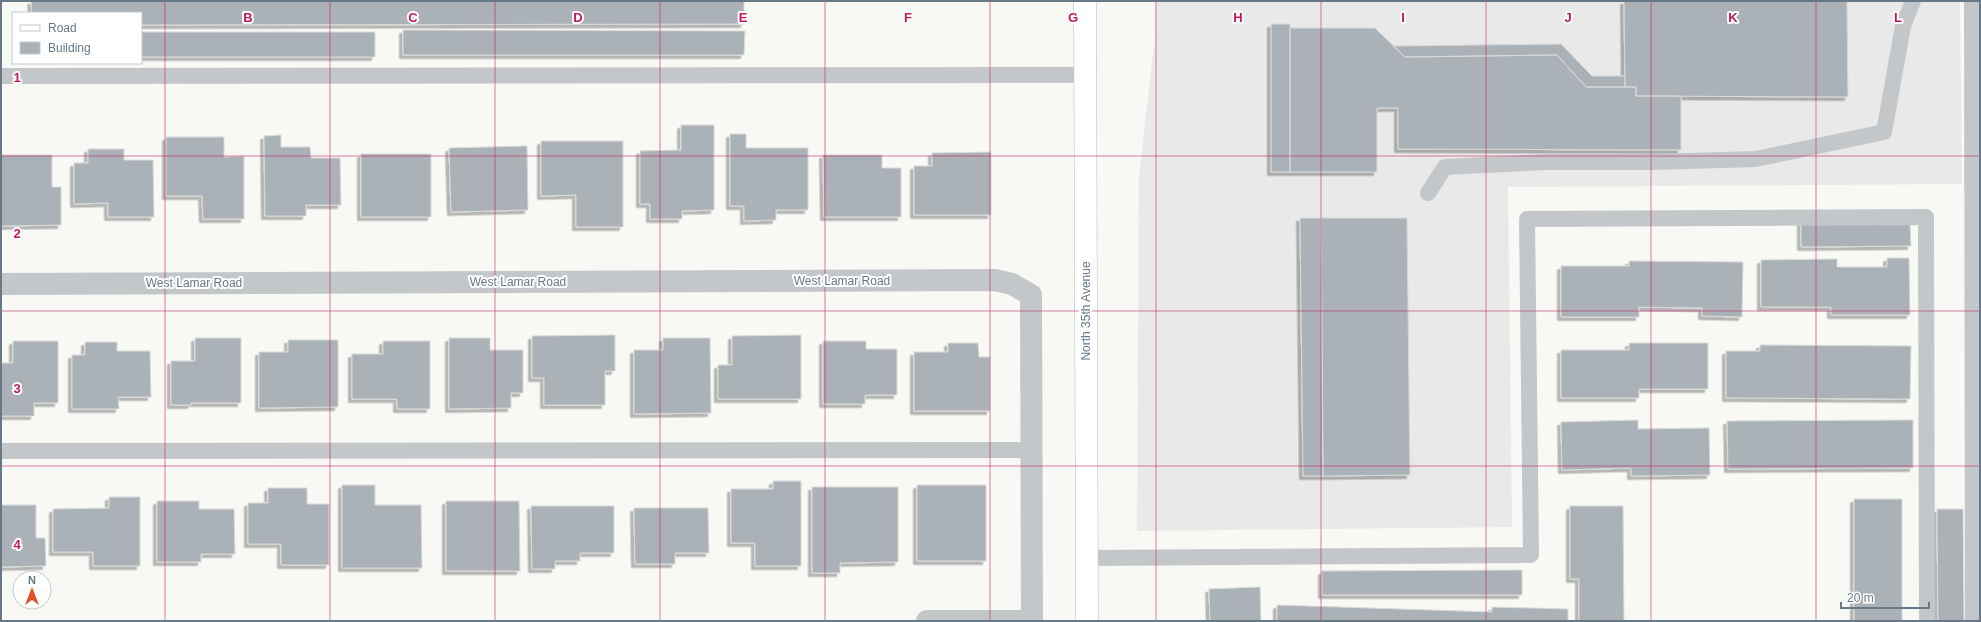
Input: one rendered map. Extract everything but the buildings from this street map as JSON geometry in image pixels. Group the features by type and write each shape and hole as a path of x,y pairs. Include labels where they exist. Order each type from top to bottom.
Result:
{"main road":[{"name":"North 35th Avenue","path":"1085,1 1088,621"}],"street":[{"name":"West Lamar Road","path":"1,284 995,280 1012,284 1031,295 1032,450"},
{"path":"927,621 1032,621 1032,450"}],"lane":[{"path":"1428,193 1445,168 1546,162 1653,162 1756,159 1884,132 1903,26 1913,1"},
{"path":"1972,1 1973,621"},
{"path":"1,76 1085,75"},
{"path":"1087,558 1531,555 1527,219 1926,216 1927,621"},
{"path":"1,451 1032,450"}],"shaded area":[{"path":"1155,1 1960,1 1962,184 1508,187 1512,527 1137,531 1139,176 1155,37"}]}
